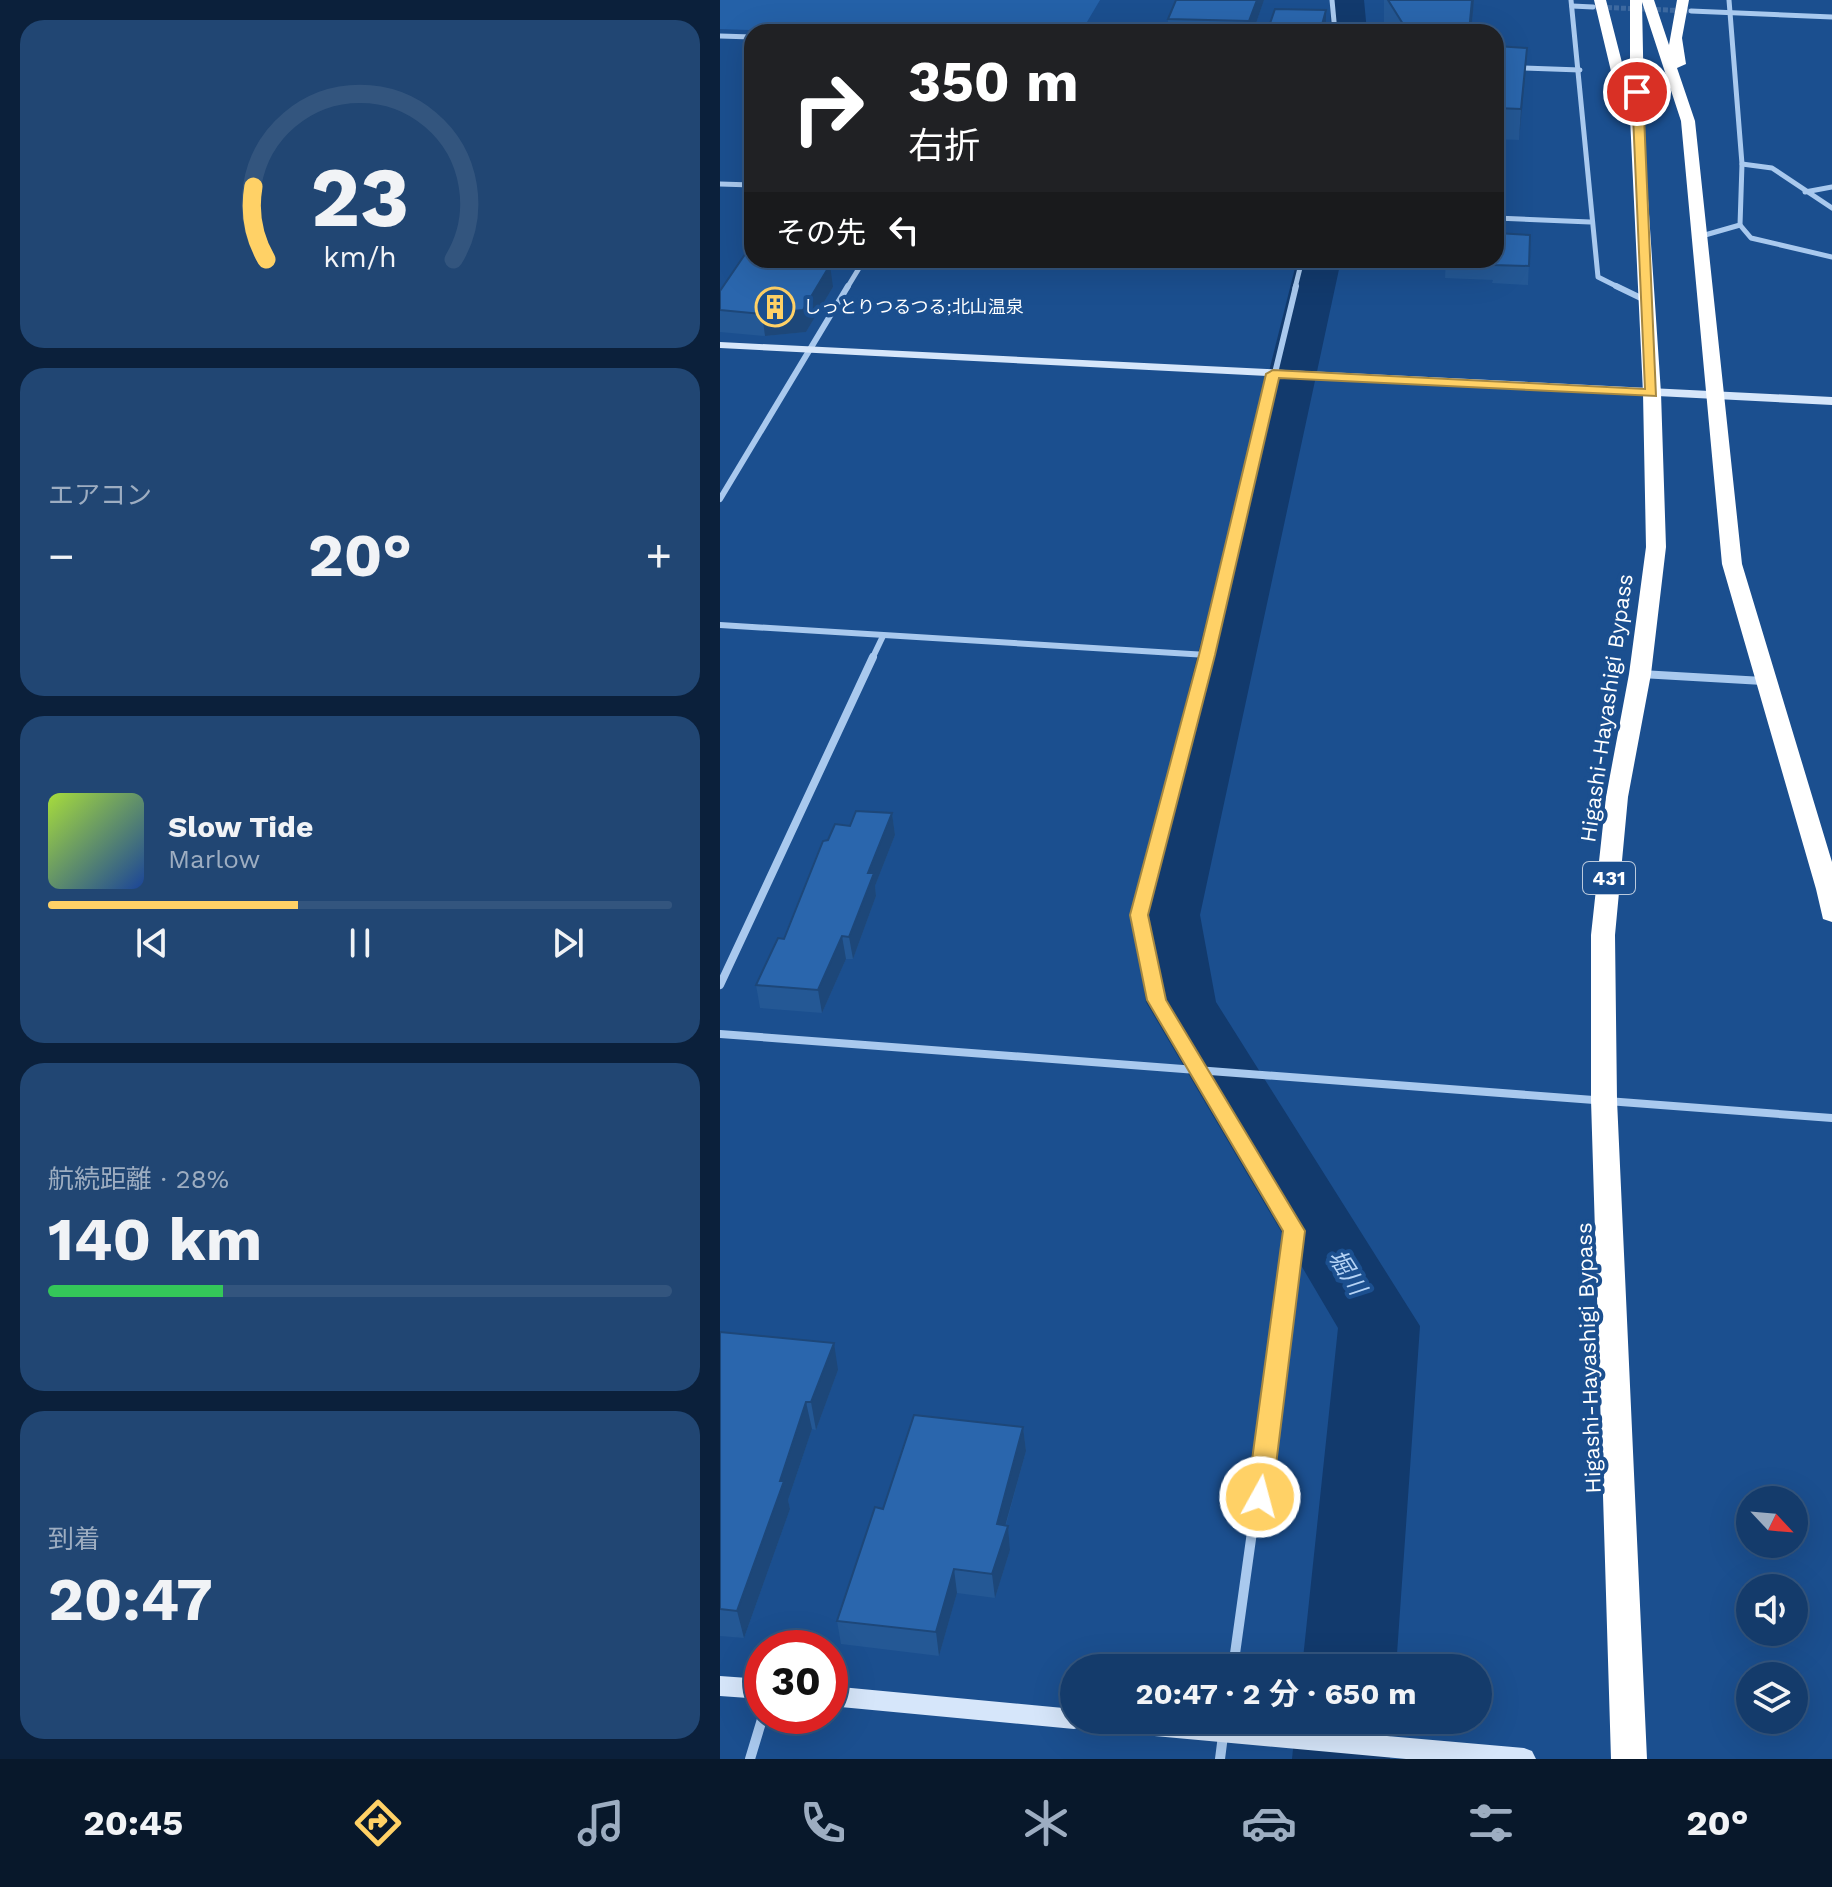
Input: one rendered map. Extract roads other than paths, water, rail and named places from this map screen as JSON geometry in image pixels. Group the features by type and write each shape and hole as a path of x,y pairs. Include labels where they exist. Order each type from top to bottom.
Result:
{"highway":[{"name":"Higashi-Hayashigi Bypass","path":"1629,1759 1604,1100 1603,935 1617,797 1640,674 1656,547 1652,393 1638,154 1636,0"},
{"path":"1648,0 1688,121"},
{"path":"1597,3 1638,154"},
{"path":"1687,6 1675,38 1688,121 1732,564 1828,889 1832,914"}],"street":[{"path":"1332,0 1334,24"},
{"path":"1729,0 1742,164 1740,225 1751,238 1832,257"},
{"path":"1597,3 1572,3 1580,70 1590,222 1598,277 1646,301"},
{"path":"1687,6 1730,13 1832,17"},
{"path":"720,36 744,37"},
{"path":"1504,67 1580,70"},
{"path":"1742,164 1772,168 1832,208"},
{"path":"720,184 744,185"},
{"path":"1805,192 1832,187"},
{"path":"1504,218 1590,222"},
{"path":"1698,237 1740,225"},
{"path":"720,499 859,268"},
{"path":"1235,1654 1294,1231 1157,1000 1139,915 1207,655 1300,268"},
{"path":"720,345 1832,401"},
{"path":"720,625 1207,655"},
{"path":"720,985 883,636"},
{"path":"1640,674 1768,681"},
{"path":"720,1034 1832,1118"},
{"path":"720,1686 744,1688"},
{"path":"848,1698 1060,1718"},
{"path":"750,1759 758,1734"},
{"path":"1220,1759 1223,1734"},
{"path":"1297,1734 1524,1759"}],"waterway":[{"name":"堀川","path":"1347,0 1348,24"},
{"name":"堀川","path":"1317,268 1166,915 1181,1002 1379,1326 1350,1654"},
{"name":"堀川","path":"1341,1759 1343,1734"}],"tunnel":[{"path":"1593,7 1691,11"}],"place":[{"name":"しっとりつるつる;北山温泉","path":"775,307"}]}
